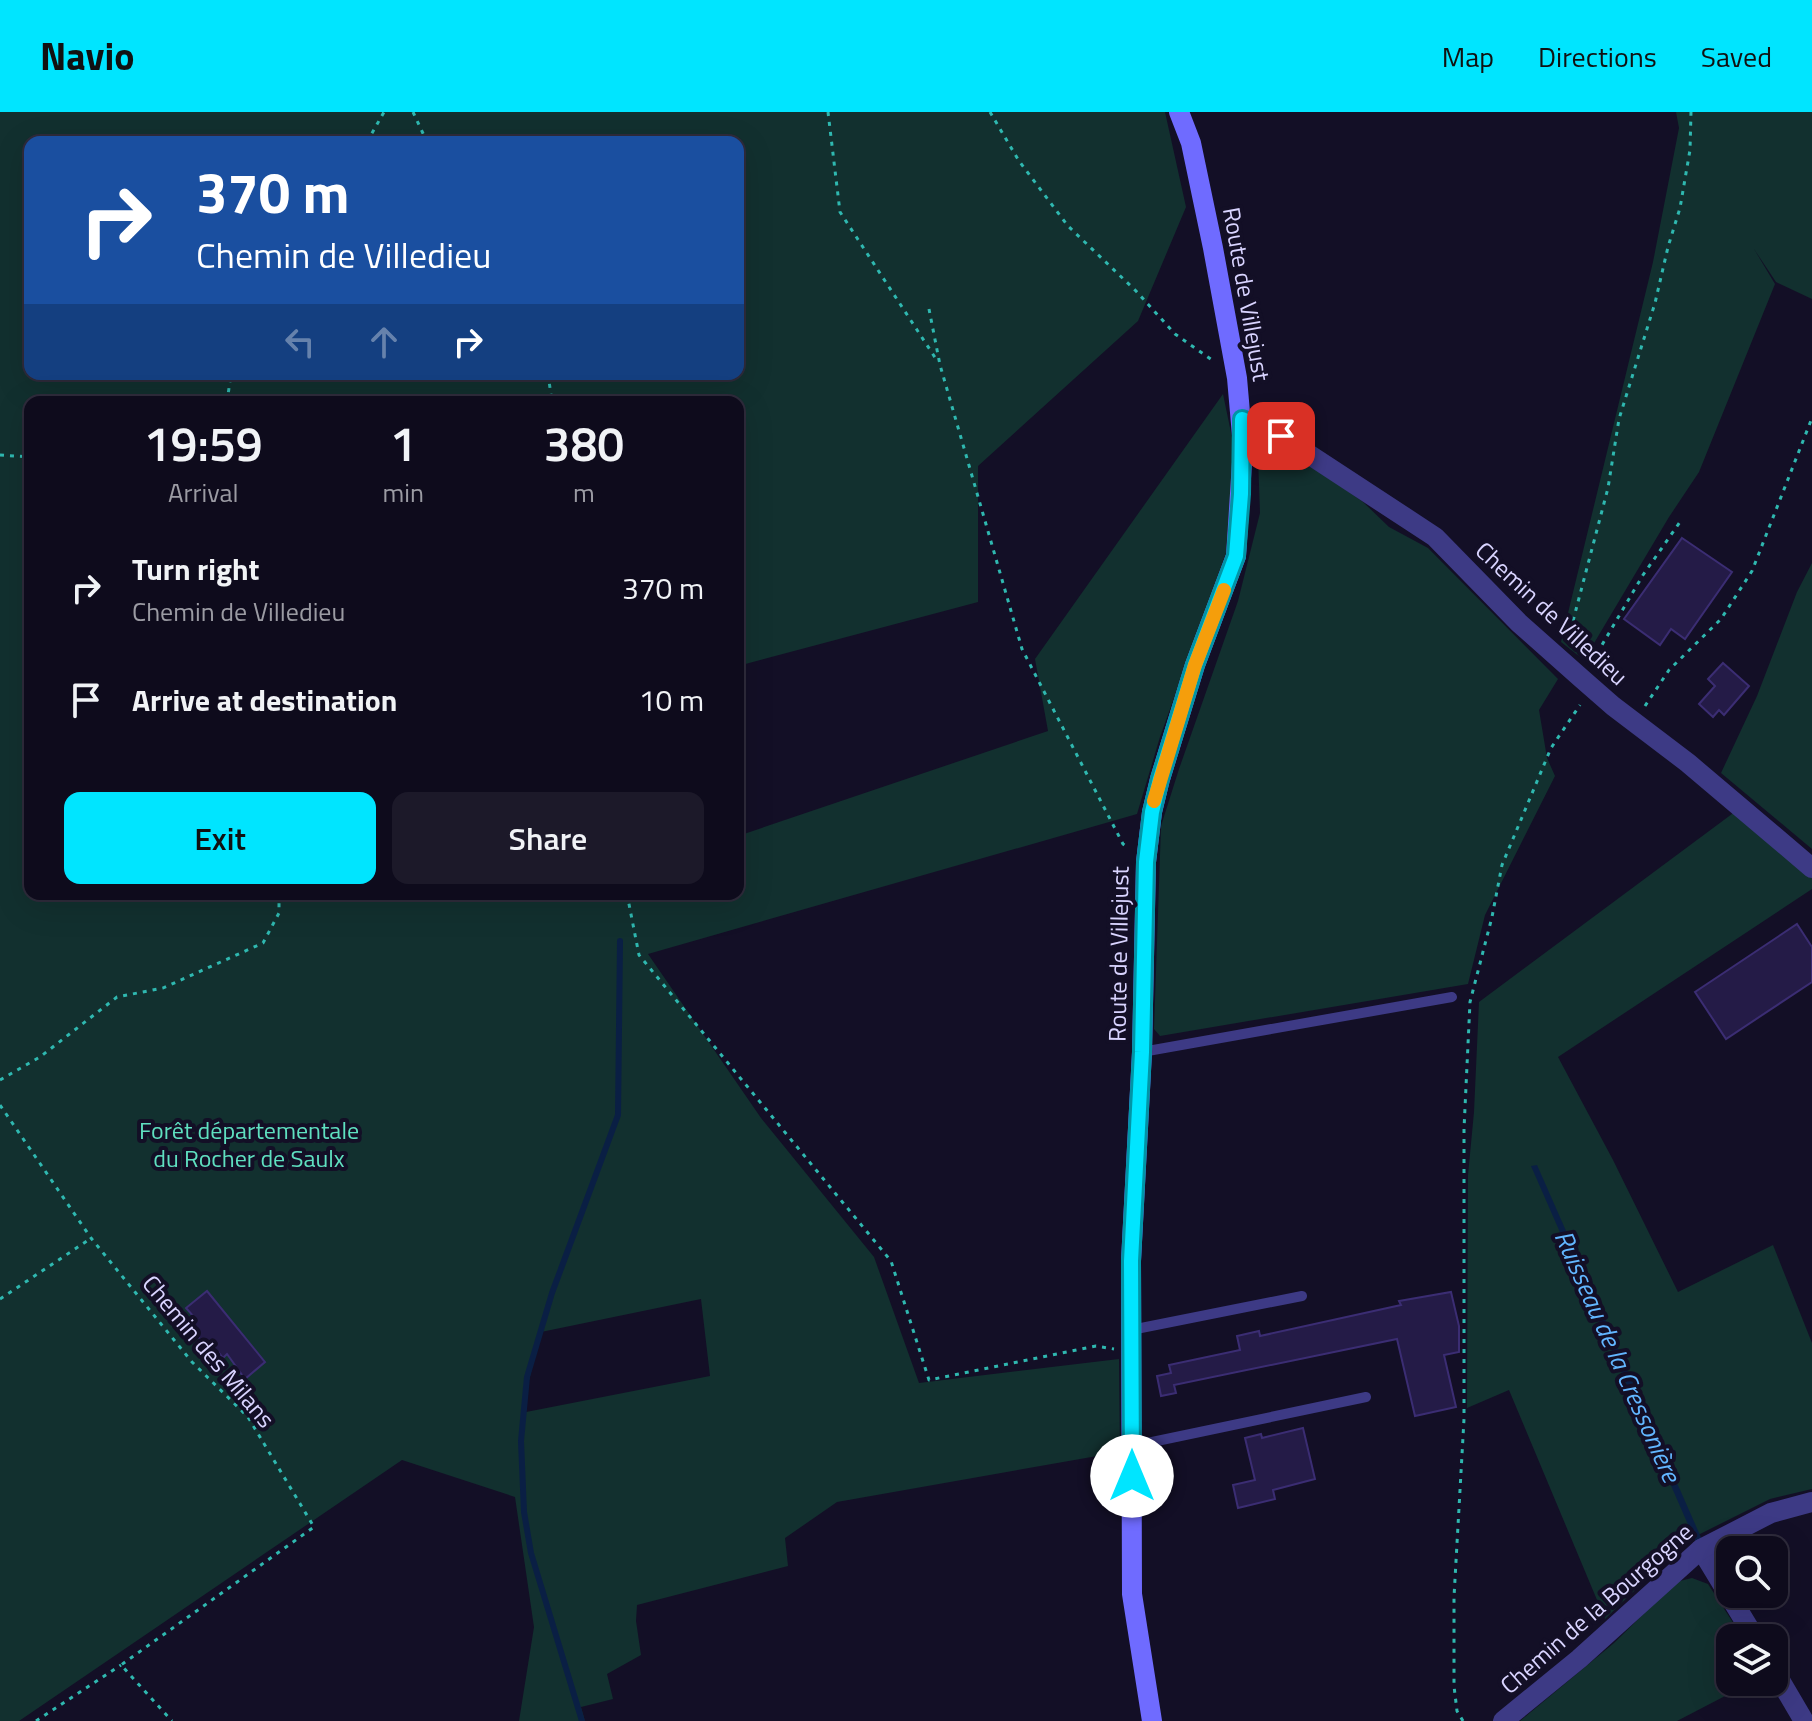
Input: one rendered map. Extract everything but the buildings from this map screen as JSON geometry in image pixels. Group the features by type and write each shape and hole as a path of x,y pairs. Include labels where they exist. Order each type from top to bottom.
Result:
{"main road":[{"name":"Route de Villejust","path":"1152,1721 1132,1594 1131,1261 1142,1052 1146,862 1160,779 1195,665 1236,556 1241,494 1242,419 1237,378 1191,143 1179,112"}],"street":[{"name":"Chemin de Villedieu","path":"1242,419 1292,443 1435,537 1519,623 1586,683 1688,763 1812,868"},
{"name":"Chemin de la Bourgogne","path":"1503,1721 1579,1659 1701,1549 1771,1513 1812,1502"},
{"path":"1701,1549 1747,1624"},
{"path":"1788,1694 1804,1721"}],"lane":[{"path":"1142,1052 1452,997"},
{"path":"1131,1330 1302,1296"},
{"path":"1133,1446 1366,1397"}],"path":[{"path":"370,136 384,112"},
{"path":"413,112 424,136"},
{"path":"828,112 840,212 940,365"},
{"path":"990,112 1019,161 1068,226 1136,291 1175,334 1237,378"},
{"path":"1563,662 1608,488 1619,419 1680,208 1690,150 1691,112"},
{"path":"929,309 940,365 1022,649 1123,844 1146,862"},
{"path":"1634,722 1669,670 1721,619 1752,571 1812,418"},
{"path":"0,455 24,457"},
{"path":"1463,1721 1457,1711 1454,1686 1454,1612 1464,1419 1464,1129 1470,1002 1502,865 1551,748 1643,575 1680,522"},
{"path":"0,1080 40,1057 117,997 163,988 263,943 279,913 279,900"},
{"path":"628,900 639,955 891,1261 929,1380 1096,1346 1131,1352"},
{"name":"Chemin des Milans","path":"0,1105 91,1238 192,1362 248,1417 314,1527 121,1665"},
{"path":"0,1299 91,1238"},
{"path":"36,1721 121,1665 172,1721"}],"green space":[{"name":"Forêt départementale du Rocher de Saulx","path":"0,112 1165,112 1186,207 1138,321 978,466 978,602 744,664 744,396 24,396 24,900 744,900 744,834 1048,731 1035,659 1223,394 1234,447 1226,553 1160,737 1137,814 648,954 761,1118 874,1257 919,1383 1119,1359 1120,1452 837,1502 785,1538 788,1566 637,1605 641,1655 607,1674 613,1699 581,1707 585,1721 519,1721 534,1627 515,1497 402,1460 19,1721 0,1721","holes":["701,1299 710,1376 521,1413 541,1332"]},
{"path":"1676,112 1812,112 1812,299 1776,282 1754,249 1775,284 1699,472 1584,660 1561,642 1653,262 1679,128"},
{"path":"1272,449 1296,454 1363,502 1389,527 1428,548 1558,679 1539,710 1547,758 1555,776 1485,915 1468,984 1160,1036 1154,1029 1161,826 1238,601 1260,513 1258,457"},
{"path":"1812,563 1812,849 1721,773 1757,696 1797,592"},
{"path":"1736,811 1812,877 1812,889 1558,1057 1678,1292 1773,1245 1812,1343 1812,1489 1770,1499 1686,1541 1605,1619 1509,1390 1467,1408 1468,1175 1479,1002"},
{"path":"1692,1578 1708,1584 1716,1596 1716,1608 1724,1608 1734,1624 1716,1624 1716,1696 1725,1696 1677,1721 1520,1721 1614,1643 1676,1582"}],"water":[{"name":"Ruisseau de la Cressonière","path":"1537,1165 1703,1542 1697,1545 1531,1166"}],"waterway":[{"path":"582,1721 531,1553 524,1512 521,1441 527,1377 552,1293 618,1115 620,941"}],"slow traffic":[{"path":"1154,801 1195,665 1224,590"}],"route":[{"path":"1132,1476 1131,1261 1142,1052 1146,862 1152,812 1195,665 1236,556 1242,419 1281,436"}]}
